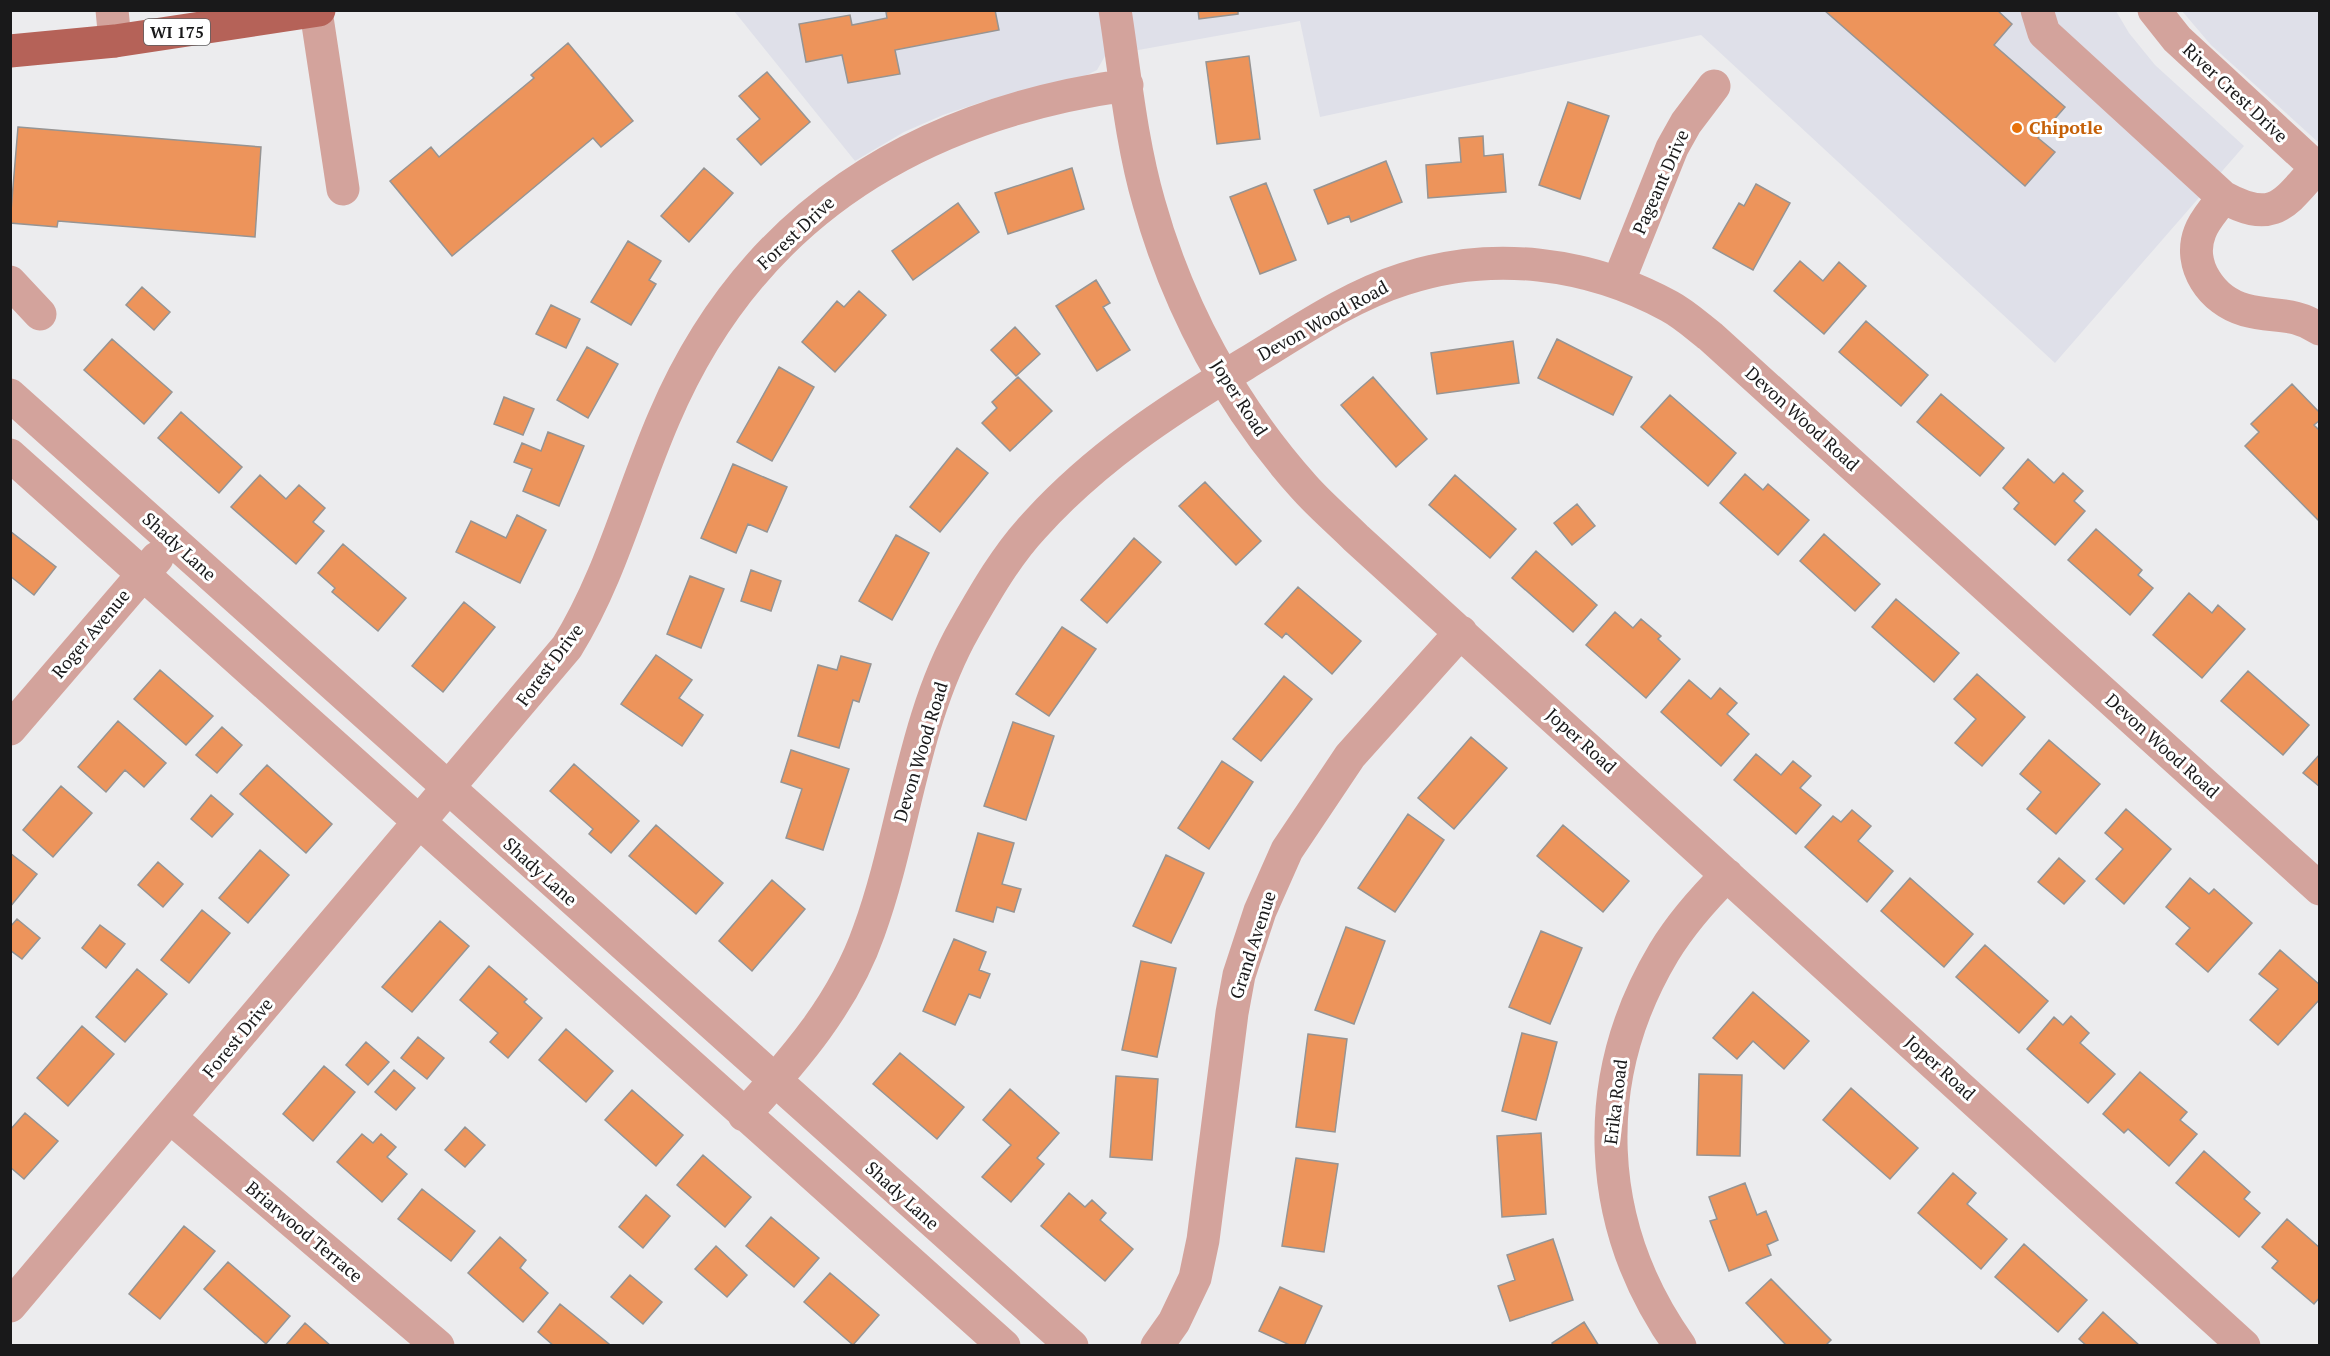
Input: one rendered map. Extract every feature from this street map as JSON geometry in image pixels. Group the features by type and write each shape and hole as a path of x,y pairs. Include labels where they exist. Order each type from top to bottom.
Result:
{"main road":[{"name":"WI 175","path":"10,51 114,26 317,11"}],"street":[{"name":"Joper Road","path":"1115,10 1138,157 1161,243 1182,297 1204,342 1253,422 1305,488 2244,1346"},
{"path":"2037,10 2044,33 2223,197 2243,208 2269,210 2283,204 2318,167"},
{"name":"River Crest Drive","path":"2154,10 2177,39 2318,167"},
{"path":"317,11 343,189"},
{"name":"Forest Drive","path":"10,1305 420,824 567,647 585,619 606,573 664,418 684,376 715,322 768,255 802,222 851,184 889,160 941,134 989,115 1085,91 1127,85"},
{"name":"Pageant Drive","path":"1618,283 1672,148 1686,123 1714,86"},
{"path":"2223,197 2200,231 2197,262 2204,280 2222,298 2244,310 2302,318 2319,329"},
{"name":"Devon Wood Road","path":"744,1115 776,1081 816,1032 846,986 870,931 935,697 962,632 1004,564 1032,528 1093,467 1150,423 1224,376 1324,317 1404,279 1452,267 1490,263 1535,264 1583,272 1618,283 1671,307 1710,336 2319,889"},
{"path":"10,282 40,314"},
{"name":"Shady Lane","path":"10,395 448,790 1072,1346"},
{"path":"10,455 1004,1346"},
{"name":"Roger Avenue","path":"10,729 172,541"},
{"name":"Grand Avenue","path":"1157,1346 1174,1322 1195,1278 1203,1240 1232,1013 1239,975 1260,911 1287,850 1350,756 1461,632"},
{"name":"Erika Road","path":"1680,1346 1649,1297 1626,1241 1616,1204 1610,1161 1610,1132 1617,1068 1641,994 1665,951 1701,902 1727,874"},
{"name":"Briarwood Terrace","path":"171,1118 438,1346"}],"shaded area":[{"path":"734,11 2116,11 2129,33 2155,65 2244,146 2055,363 1701,35 1320,117 1300,21 1105,56 1097,70 1083,77 991,99 943,115 904,132 855,161"},
{"path":"2182,11 2319,11 2319,143 2211,45"}],"building":[{"path":"892,10 995,10 999,30 895,50 900,74 848,83 842,55 806,62 799,24 850,15 852,25 887,18 886,12"},
{"path":"1198,10 1238,10 1238,14 1199,19"},
{"path":"1824,10 1997,10 2012,24 1994,45 2065,107 2038,138 2055,152 2025,186"},
{"path":"568,43 633,121 601,147 593,138 452,256 390,181 431,147 439,157 534,78 531,75"},
{"path":"1249,56 1260,139 1217,144 1206,62"},
{"path":"767,72 810,122 761,165 737,139 760,119 739,96"},
{"path":"1568,102 1609,116 1580,199 1539,185"},
{"path":"18,127 261,147 255,237 58,221 57,227 10,223"},
{"path":"1483,136 1484,156 1503,154 1506,192 1428,198 1426,165 1461,162 1459,138"},
{"path":"1386,161 1402,202 1351,222 1349,216 1328,224 1314,190"},
{"path":"704,168 733,193 689,242 661,216"},
{"path":"1072,168 1084,209 1008,234 995,193"},
{"path":"1266,183 1296,260 1260,274 1230,197"},
{"path":"1756,184 1790,203 1753,270 1713,248 1739,203 1744,206"},
{"path":"958,203 979,232 913,280 892,251"},
{"path":"628,241 661,261 649,280 656,284 631,325 591,302"},
{"path":"1800,261 1823,281 1839,262 1866,286 1824,334 1774,291"},
{"path":"1096,280 1110,303 1103,307 1130,350 1097,371 1056,306"},
{"path":"142,287 170,312 154,330 126,305"},
{"path":"859,291 886,315 835,372 802,342 837,301 844,307"},
{"path":"551,305 580,319 566,348 536,334"},
{"path":"1866,321 1928,375 1901,406 1839,352"},
{"path":"1015,327 1040,354 1016,376 991,350"},
{"path":"112,339 172,392 144,424 84,370"},
{"path":"1557,339 1632,377 1613,415 1538,378"},
{"path":"1513,341 1519,383 1437,394 1431,353"},
{"path":"587,347 618,364 588,418 557,400"},
{"path":"779,367 814,387 772,461 737,442"},
{"path":"1018,377 1052,411 1010,451 982,423 997,408 992,402"},
{"path":"1373,377 1427,439 1396,467 1341,405"},
{"path":"2292,384 2320,413 2320,420 2314,425 2320,431 2320,522 2245,446 2259,432 2251,424"},
{"path":"1941,394 2004,448 1980,476 1917,422"},
{"path":"1670,395 1736,453 1708,486 1641,427"},
{"path":"504,397 534,409 523,435 494,424"},
{"path":"181,412 242,467 219,493 158,438"},
{"path":"548,432 584,446 559,506 523,491 532,469 514,462 522,443 541,451"},
{"path":"957,448 988,473 940,532 910,507"},
{"path":"2028,459 2054,483 2063,473 2083,491 2074,501 2085,511 2055,545 2014,509 2019,503 2003,488"},
{"path":"733,464 787,487 767,532 748,524 736,553 701,538"},
{"path":"1745,474 1763,490 1768,484 1809,520 1778,555 1720,503"},
{"path":"260,475 286,499 299,485 325,508 313,522 324,531 296,564 231,507"},
{"path":"1455,475 1516,529 1490,558 1429,505"},
{"path":"1205,482 1261,541 1236,565 1179,506"},
{"path":"1577,504 1595,526 1572,545 1554,523"},
{"path":"517,515 546,530 520,583 456,552 471,521 506,538"},
{"path":"2096,529 2142,570 2138,575 2153,588 2130,615 2068,560"},
{"path":"10,531 56,567 34,595 10,576"},
{"path":"1824,534 1880,584 1855,611 1800,561"},
{"path":"896,535 929,553 892,620 859,601"},
{"path":"1134,538 1161,562 1107,623 1081,600"},
{"path":"343,544 406,598 378,631 332,592 335,588 318,573"},
{"path":"1536,551 1597,605 1573,632 1512,578"},
{"path":"751,570 781,581 771,611 741,601"},
{"path":"690,576 724,589 701,648 667,634"},
{"path":"1298,587 1361,641 1332,674 1286,633 1282,638 1265,624"},
{"path":"2189,593 2212,613 2218,605 2245,629 2202,678 2153,635"},
{"path":"1896,599 1959,653 1934,682 1872,627"},
{"path":"464,602 495,627 443,692 412,666"},
{"path":"1615,612 1633,628 1641,619 1661,636 1658,639 1680,659 1646,698 1586,645"},
{"path":"1062,627 1096,649 1049,716 1016,694"},
{"path":"656,655 692,680 679,698 703,715 682,746 621,704"},
{"path":"841,656 871,664 859,702 853,700 839,748 798,736 818,665 837,670"},
{"path":"160,670 213,716 186,745 134,699"},
{"path":"2248,671 2309,725 2283,755 2221,701"},
{"path":"1977,674 2025,717 1982,766 1955,743 1976,719 1954,699"},
{"path":"1284,676 1312,699 1261,761 1233,739"},
{"path":"1689,680 1711,699 1720,688 1737,703 1727,714 1749,734 1721,766 1661,712"},
{"path":"118,721 166,763 144,787 125,770 106,792 78,767"},
{"path":"1013,722 1054,736 1026,820 984,806"},
{"path":"222,727 242,745 217,773 196,755"},
{"path":"1471,737 1507,768 1454,829 1418,798"},
{"path":"2049,740 2100,784 2056,834 2027,809 2041,792 2020,774"},
{"path":"791,750 849,769 823,850 786,838 802,789 781,782"},
{"path":"1756,754 1781,775 1793,761 1811,776 1800,788 1821,805 1796,834 1734,780"},
{"path":"2320,754 2320,787 2303,773"},
{"path":"1222,761 1253,782 1209,849 1178,828"},
{"path":"574,764 639,821 611,853 589,834 593,829 550,791"},
{"path":"267,765 332,824 306,853 240,794"},
{"path":"61,786 92,813 53,857 23,830"},
{"path":"211,795 233,814 212,837 191,819"},
{"path":"2126,809 2171,849 2124,904 2096,879 2123,849 2105,833"},
{"path":"1852,810 1871,826 1858,841 1893,871 1867,902 1805,847 1833,816 1841,822"},
{"path":"1408,814 1444,840 1395,912 1358,888"},
{"path":"656,825 723,883 696,914 629,856"},
{"path":"1563,825 1629,881 1603,912 1537,856"},
{"path":"978,833 1014,843 1002,884 1021,889 1014,912 997,907 993,922 956,911"},
{"path":"260,850 289,875 248,923 219,898"},
{"path":"10,853 37,874 10,907"},
{"path":"1166,855 1204,873 1171,943 1133,926"},
{"path":"2059,858 2085,881 2064,904 2038,882"},
{"path":"158,862 183,884 163,907 138,885"},
{"path":"1910,878 1973,934 1944,967 1881,911"},
{"path":"2190,878 2209,894 2214,889 2252,923 2208,972 2176,944 2190,928 2166,907"},
{"path":"772,880 805,909 752,971 719,941"},
{"path":"202,910 230,933 189,983 161,960"},
{"path":"17,919 40,938 22,959 10,950 10,927"},
{"path":"440,921 469,946 412,1012 382,987"},
{"path":"100,925 125,944 106,968 82,948"},
{"path":"1346,927 1385,941 1354,1024 1315,1010"},
{"path":"1541,931 1582,948 1550,1024 1509,1007"},
{"path":"954,939 986,952 979,970 990,974 980,998 969,994 955,1025 923,1011"},
{"path":"1985,945 2048,1001 2019,1033 1956,977"},
{"path":"2280,950 2320,985 2320,999 2278,1045 2250,1020 2278,989 2259,974"},
{"path":"1141,961 1176,968 1157,1057 1122,1050"},
{"path":"489,966 527,999 524,1002 542,1018 508,1058 490,1042 498,1033 460,1000"},
{"path":"137,969 167,994 125,1042 96,1017"},
{"path":"1753,992 1809,1041 1784,1069 1753,1041 1737,1059 1713,1038"},
{"path":"2071,1016 2089,1033 2080,1043 2115,1074 2088,1103 2027,1049 2054,1017 2063,1025"},
{"path":"82,1026 114,1054 68,1106 37,1078"},
{"path":"566,1029 613,1071 586,1102 539,1060"},
{"path":"1522,1033 1557,1042 1536,1120 1502,1111"},
{"path":"1308,1034 1347,1039 1335,1132 1296,1127"},
{"path":"418,1037 444,1058 427,1079 401,1058"},
{"path":"366,1042 389,1062 368,1085 346,1065"},
{"path":"900,1053 964,1107 937,1139 873,1084"},
{"path":"324,1066 355,1092 313,1141 283,1114"},
{"path":"394,1070 415,1088 396,1110 375,1092"},
{"path":"2140,1072 2187,1112 2180,1120 2197,1134 2169,1166 2128,1129 2124,1133 2103,1114"},
{"path":"1699,1074 1742,1075 1740,1156 1697,1155"},
{"path":"1116,1076 1158,1079 1152,1160 1110,1157"},
{"path":"1851,1088 1918,1148 1890,1179 1823,1120"},
{"path":"1010,1089 1059,1133 1037,1158 1044,1164 1011,1202 982,1177 1011,1145 983,1120"},
{"path":"632,1090 683,1135 656,1166 605,1120"},
{"path":"25,1113 58,1141 24,1179 10,1167 10,1130"},
{"path":"465,1127 485,1145 465,1167 445,1150"},
{"path":"1541,1133 1546,1214 1502,1217 1497,1136"},
{"path":"362,1134 373,1143 381,1134 396,1147 387,1157 407,1174 382,1202 337,1162"},
{"path":"2204,1151 2250,1192 2244,1199 2260,1213 2239,1237 2176,1183"},
{"path":"703,1155 751,1197 725,1227 677,1185"},
{"path":"1296,1158 1338,1164 1324,1252 1282,1246"},
{"path":"1953,1173 1976,1193 1967,1204 2007,1239 1981,1269 1918,1213"},
{"path":"1745,1183 1757,1215 1766,1211 1778,1240 1767,1245 1771,1255 1729,1271 1710,1221 1717,1219 1709,1197"},
{"path":"422,1189 475,1231 451,1261 398,1219"},
{"path":"1069,1193 1085,1207 1092,1200 1106,1213 1100,1220 1133,1249 1105,1281 1041,1226"},
{"path":"646,1195 670,1216 643,1248 619,1227"},
{"path":"771,1217 819,1258 794,1287 746,1246"},
{"path":"2287,1219 2320,1248 2320,1297 2314,1304 2272,1268 2278,1261 2262,1247"},
{"path":"184,1226 215,1251 160,1319 129,1294"},
{"path":"500,1237 526,1260 520,1268 548,1293 523,1322 468,1273"},
{"path":"1553,1239 1573,1300 1510,1321 1498,1286 1515,1280 1507,1255"},
{"path":"2024,1244 2087,1300 2058,1332 1995,1277"},
{"path":"716,1246 747,1275 727,1297 695,1269"},
{"path":"228,1262 290,1316 266,1344 204,1289"},
{"path":"830,1273 879,1315 853,1345 804,1302"},
{"path":"630,1275 662,1302 643,1324 611,1297"},
{"path":"1771,1279 1831,1340 1825,1346 1787,1346 1746,1303"},
{"path":"1280,1287 1322,1306 1304,1346 1292,1346 1259,1331"},
{"path":"560,1304 609,1344 608,1346 554,1346 538,1332"},
{"path":"2103,1312 2140,1346 2087,1346 2079,1339"},
{"path":"1584,1322 1599,1346 1553,1346 1552,1343"},
{"path":"305,1323 331,1346 285,1346"}],"place":[{"name":"Chipotle","path":"2017,128"}]}
